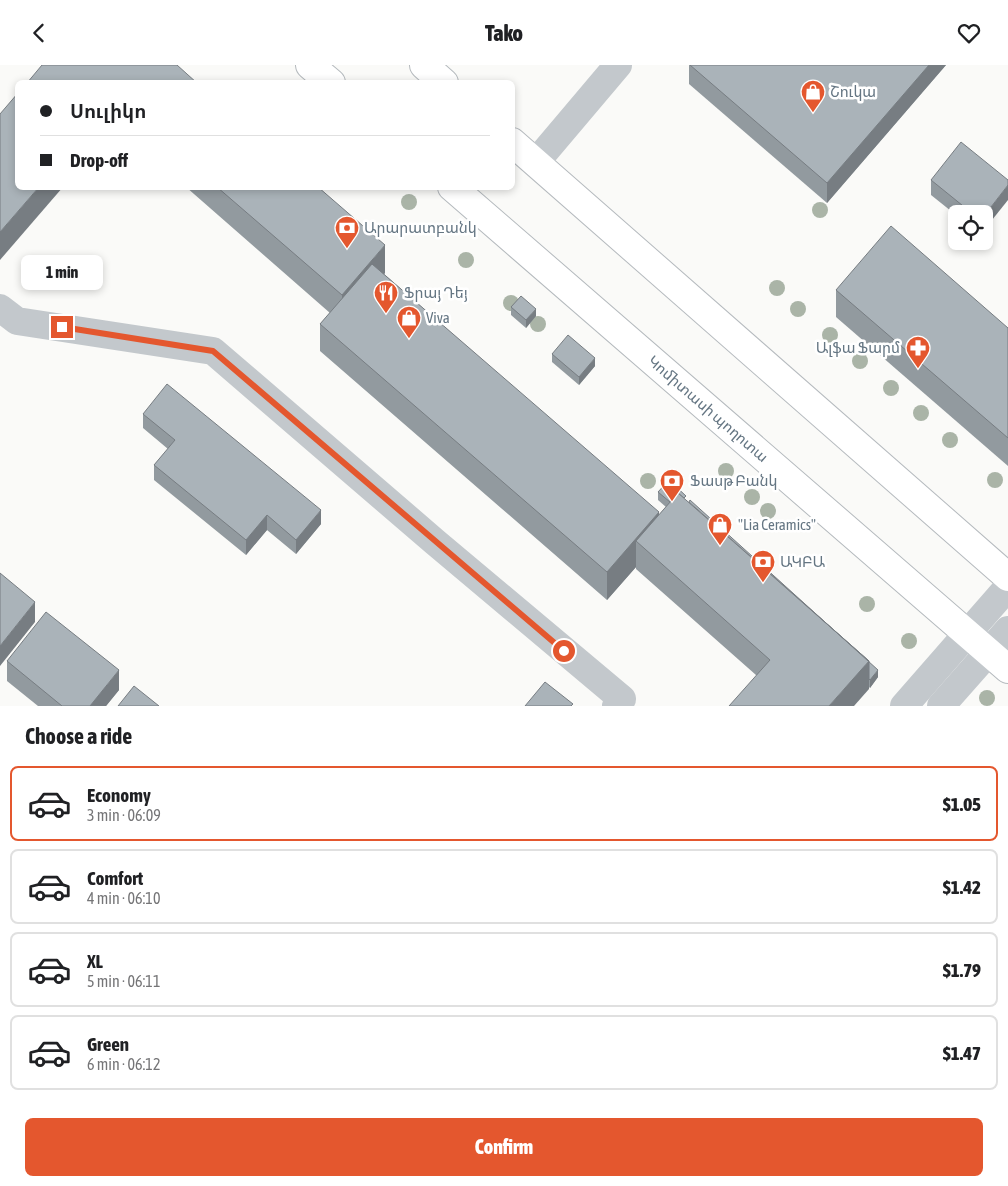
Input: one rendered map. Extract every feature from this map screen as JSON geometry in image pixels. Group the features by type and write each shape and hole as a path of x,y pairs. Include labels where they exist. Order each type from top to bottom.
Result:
{"main road":[{"path":"310,65 327,80"},
{"path":"424,65 441,80"},
{"path":"515,144 1008,577"},
{"name":"Կոմիտասի պողոտա","path":"455,190 999,661"}],"street":[{"path":"536,162 618,65"},
{"path":"0,308 17,321 213,351 435,542 622,699 616,706"},
{"path":"904,706 1008,587"},
{"path":"941,706 999,661 1008,630"}],"building":[{"path":"42,65 177,65 194,80 30,80"},
{"name":"Շուկա","path":"690,65 929,65 827,183"},
{"path":"15,96 15,190 36,190 0,232 0,114"},
{"path":"961,142 1008,180 1008,185 993,205 962,205 931,180"},
{"path":"220,190 321,190 385,245 342,295"},
{"path":"891,226 1008,328 1008,438 836,290"},
{"path":"372,264 659,512 607,572 320,324"},
{"path":"521,296 536,309 526,320 511,307"},
{"path":"568,335 595,358 579,377 552,354"},
{"path":"167,384 321,510 296,540 267,515 246,540 154,465 175,440 143,414"},
{"path":"669,480 686,496 684,498 678,493 670,502 658,492"},
{"path":"678,493 869,661 829,706 729,706 770,660 636,541"},
{"path":"690,500 828,625 689,502"},
{"path":"0,573 35,602 0,646"},
{"path":"46,612 119,670 90,706 62,706 7,661"},
{"path":"828,625 869,661 869,662"},
{"path":"869,662 878,670 870,680 869,679"},
{"path":"545,682 573,704 571,706 525,706"},
{"path":"134,686 159,706 118,706"}],"place":[{"name":"Շուկա","path":"813,113"},
{"name":"Արարատբանկ","path":"347,249"},
{"name":"Ֆրայ Դեյ","path":"386,314"},
{"name":"Viva","path":"409,339"},
{"name":"Ալֆա Ֆարմ","path":"918,369"},
{"name":"Ֆասթ Բանկ","path":"672,502"},
{"name":"\"Lia Ceramics\"","path":"720,546"},
{"name":"ԱԿԲԱ","path":"763,583"}],"route":[{"path":"62,327 213,351 564,651"}]}
